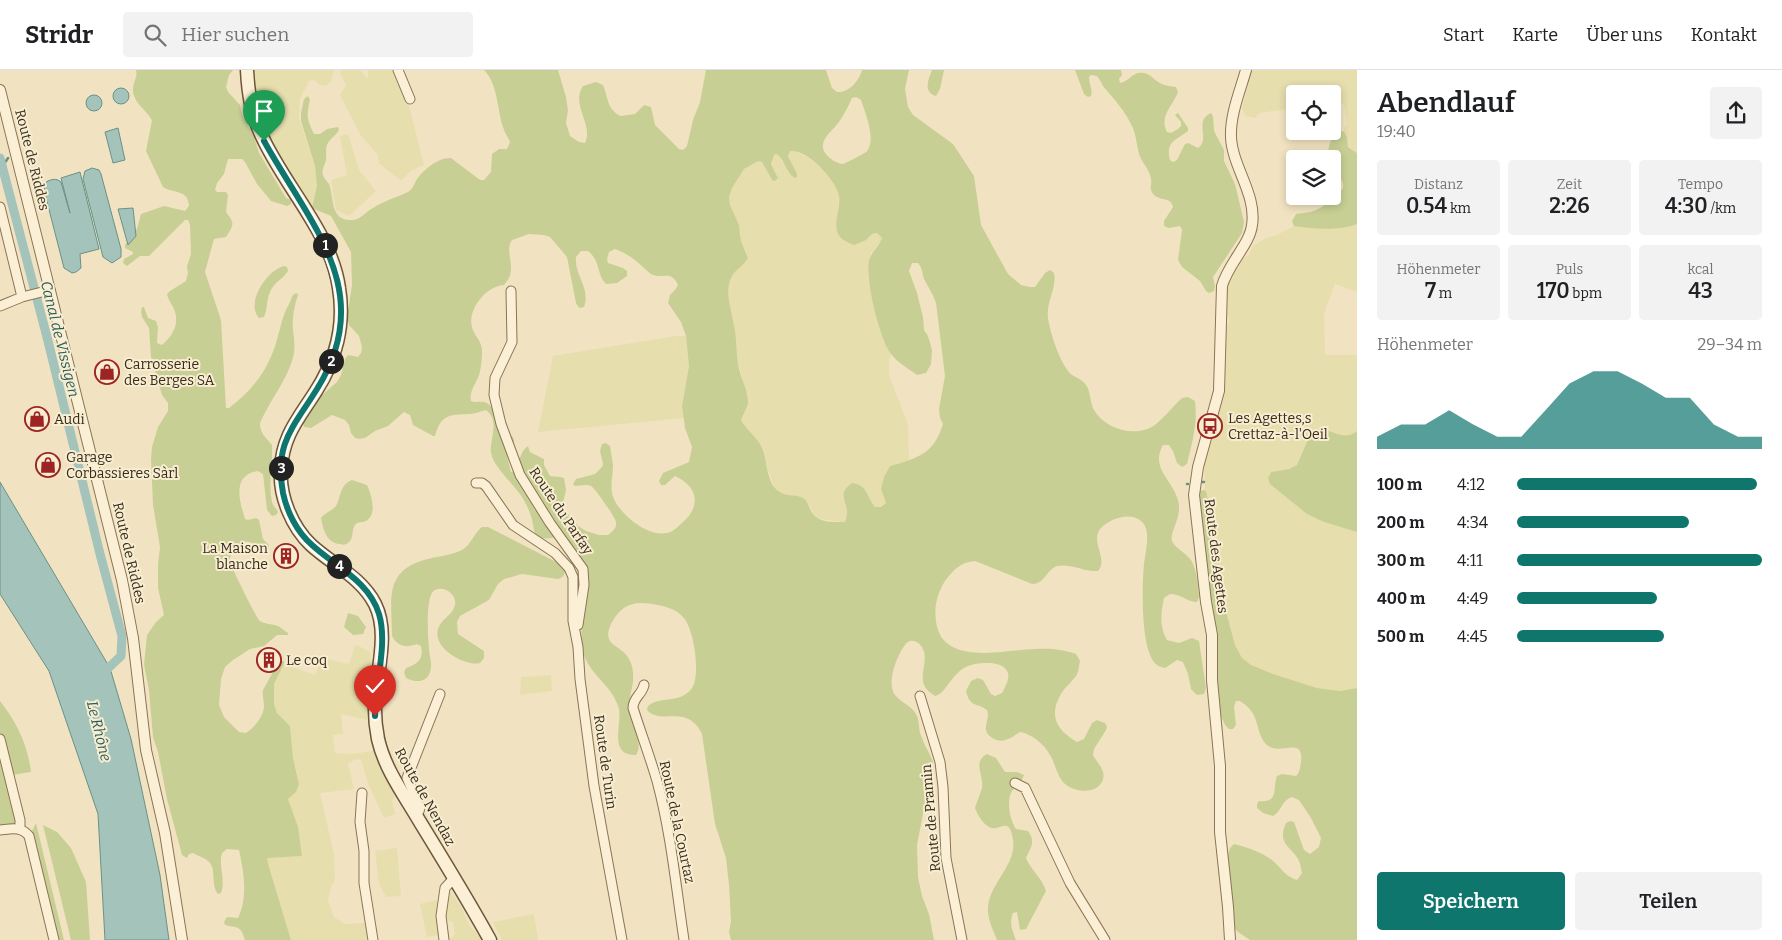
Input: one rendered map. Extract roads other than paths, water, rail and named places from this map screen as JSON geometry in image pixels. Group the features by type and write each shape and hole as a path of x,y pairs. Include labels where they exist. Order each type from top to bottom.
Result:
{"main road":[{"name":"Route de Nendaz","path":"247,70 250,96 258,129 326,247 336,272 339,288 341,315 336,348 330,366 318,389 295,421 286,441 280,471 284,496 293,520 307,540 356,579 364,587 377,607 382,640 375,702 378,738 388,766 490,940"}],"street":[{"path":"398,70 410,99"},
{"name":"Route des Agettes","path":"1230,940 1220,832 1220,766 1212,680 1212,634 1195,515 1194,494 1198,467 1219,391 1222,286 1228,270 1248,238 1253,217 1249,196 1234,156 1231,137 1232,120 1246,70"},
{"name":"Route de Riddes","path":"0,90 110,528 128,608 146,750 166,842 182,940"},
{"path":"0,207 22,297"},
{"path":"0,306 22,297 50,290"},
{"name":"Route du Parfay","path":"511,291 512,342 495,378 494,395 501,424 520,475 550,523 583,569 583,591 578,630 576,632"},
{"name":"Route de Turin","path":"476,483 482,483 486,486 513,524 523,533 549,548 569,568 573,577 573,611 594,786 622,940"},
{"name":"Route de la Courtaz","path":"644,685 643,692 634,700 633,708 657,782 666,820 675,869 684,940"},
{"path":"416,814 420,808 407,778 440,694"},
{"name":"Route de Pramin","path":"920,696 940,762 946,858 962,940"},
{"path":"0,739 20,820 20,829"},
{"path":"1015,783 1025,788 1070,883 1105,940"},
{"path":"362,793 360,822 364,851 364,883 373,940"},
{"path":"0,830 20,829 26,832 30,840 54,940"},
{"path":"444,940 441,916 445,888 454,878"}],"water":[{"path":"121,88 129,96 121,104 113,96"},
{"path":"94,95 102,103 94,111 86,103"},
{"path":"118,128 125,160 113,163 105,132"},
{"path":"92,168 99,170 101,174 121,249 121,257 112,263 103,257 83,179 85,171"},
{"path":"80,172 99,249 80,254 81,268 72,273 64,268 44,190 48,181 56,179 61,182 70,213 61,178"},
{"path":"133,208 136,236 128,245 118,209"},
{"name":"Le Rhône","path":"0,482 110,668 131,739 160,875 169,940 105,940 98,814 49,671 0,594"}],"waterway":[{"name":"Canal de Vissigen","path":"0,158 122,636 121,656 102,674"},
{"name":"Canal de Vissigen","path":"2,167 8,158"}],"place":[{"name":"Carrosserie des Berges SA","path":"107,372"},
{"name":"Audi","path":"37,419"},
{"name":"Les Agettes,s Crettaz-à-l'Oeil","path":"1210,426"},
{"name":"Garage Corbassieres Sàrl","path":"48,465"},
{"name":"La Maison blanche","path":"286,556"},
{"name":"Le coq","path":"269,660"}]}
